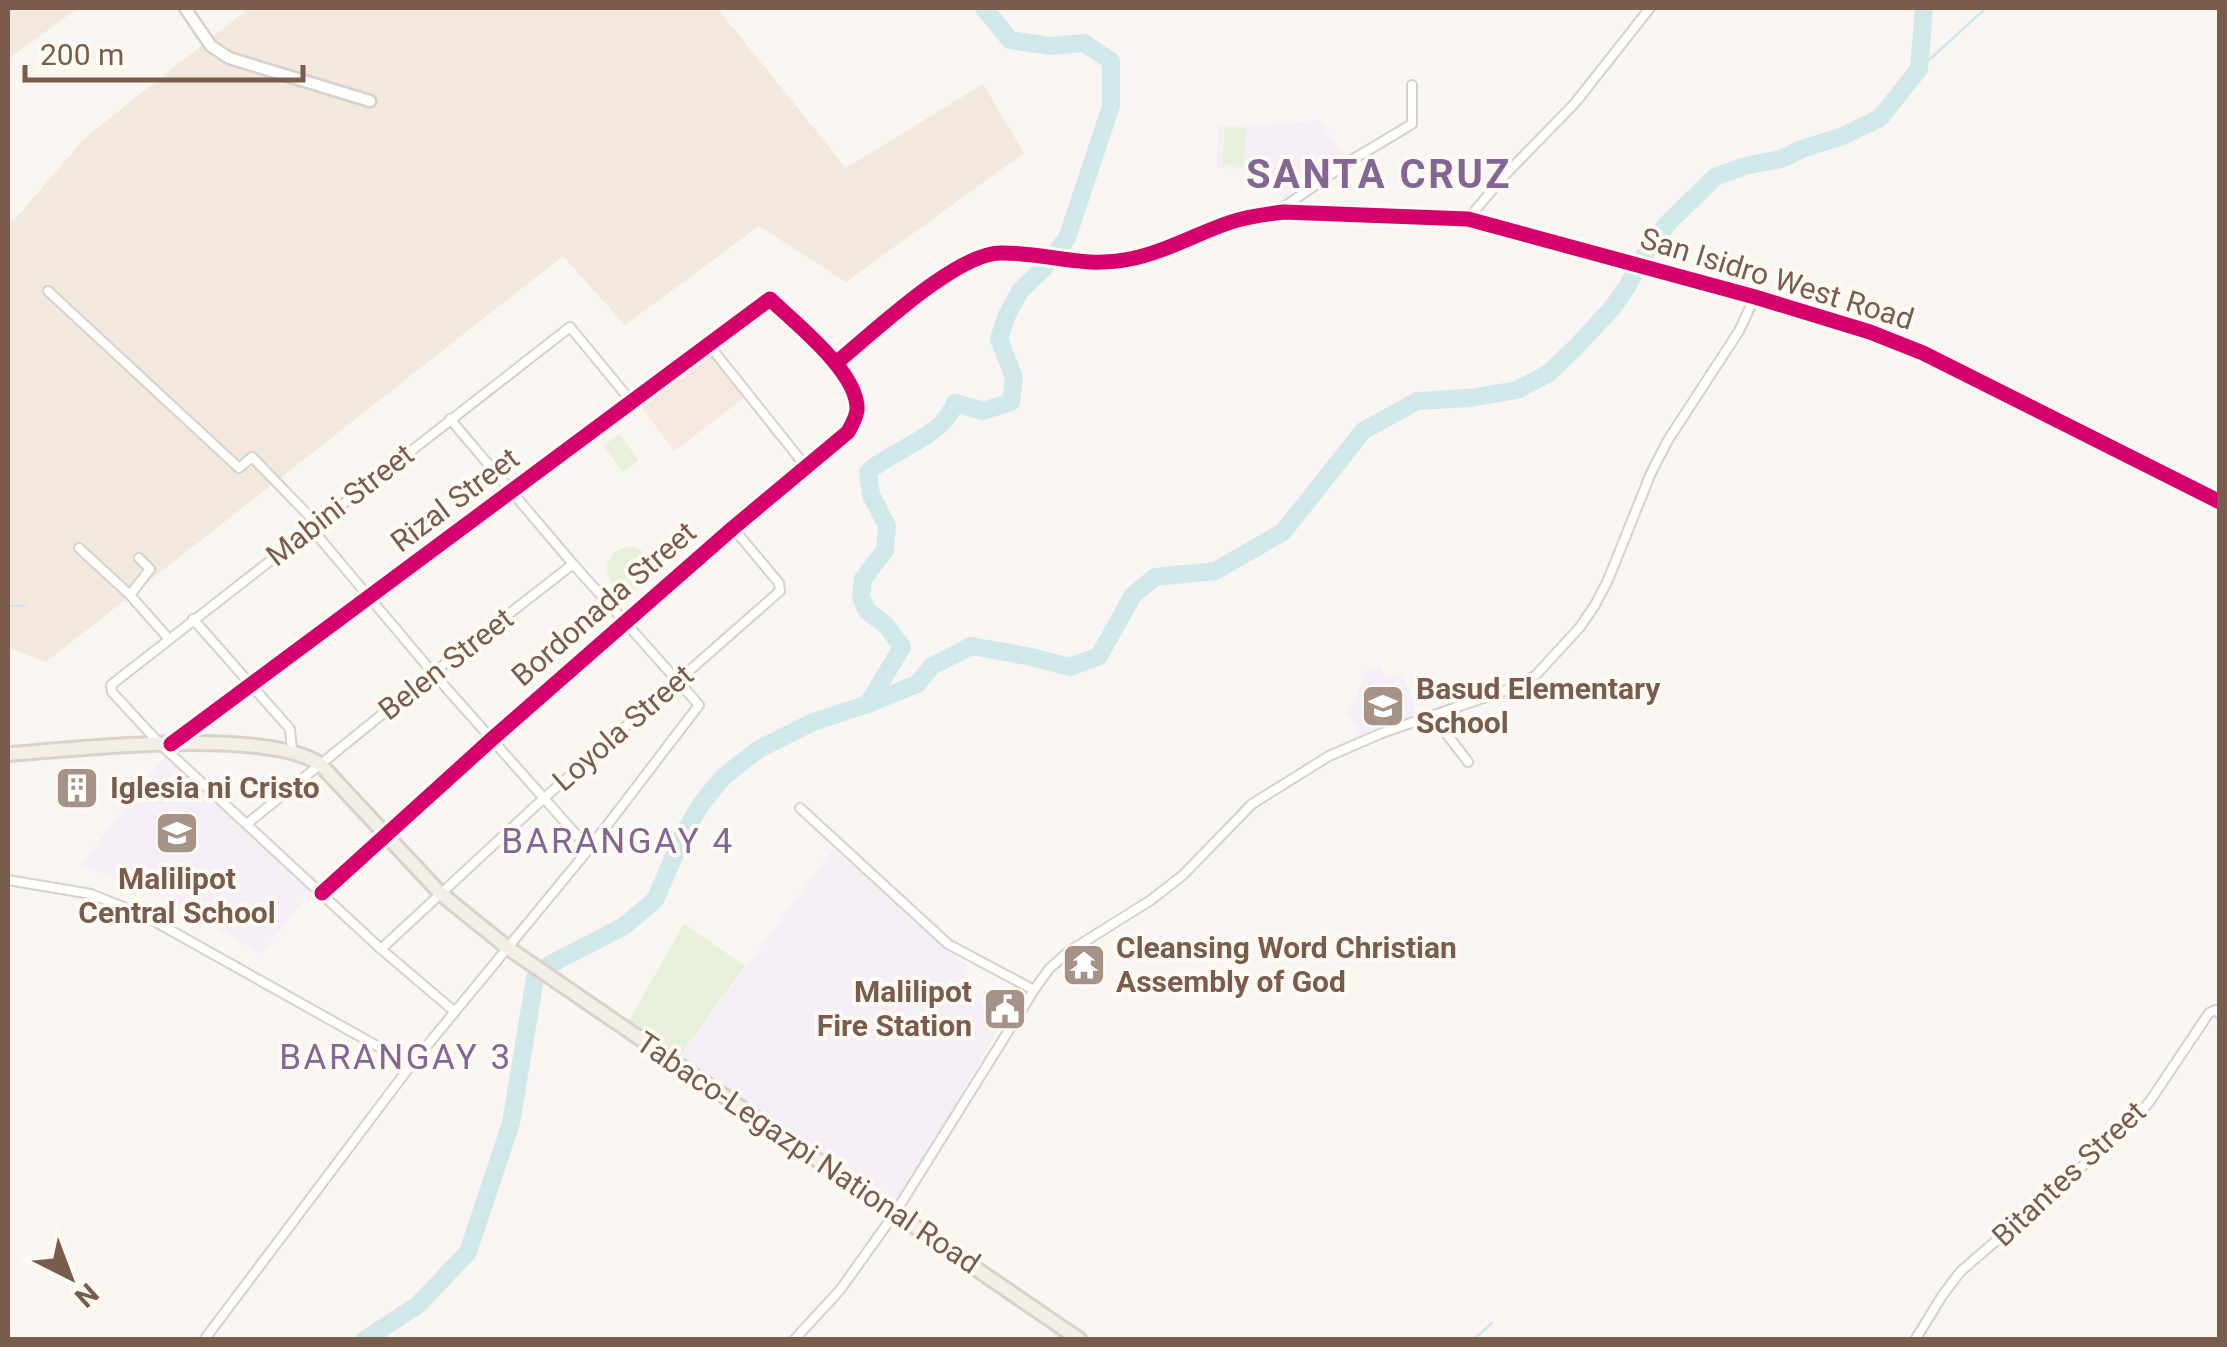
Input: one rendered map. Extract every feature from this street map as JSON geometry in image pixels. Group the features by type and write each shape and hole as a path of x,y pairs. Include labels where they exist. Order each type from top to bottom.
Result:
{"main road":[{"path":"8,754 166,744 238,745 292,750 320,764"},
{"name":"Tabaco-Legazpi National Road","path":"320,764 440,893 508,948 1080,1340"}],"street":[{"path":"185,8 211,46 229,58 370,101"},
{"path":"1468,219 1574,103 1650,8"},
{"path":"1274,214 1412,124 1412,86"},
{"name":"San Isidro West Road","path":"836,363 936,282 982,255 1002,253 1087,264 1136,258 1232,221 1274,214 1468,219 1870,332 1923,352 2220,502"},
{"path":"48,292 238,468 252,458 589,849"},
{"path":"794,1340 840,1290 895,1214 1049,969 1068,952 1183,875 1252,804 1349,746 1524,683 1536,675 1580,627 1608,580 1643,490 1668,440 1739,331 1755,297"},
{"name":"Rizal Street","path":"166,744 252,685 770,299 836,363"},
{"name":"Mabini Street","path":"166,744 112,692 112,684 570,327 631,401"},
{"path":"709,345 807,468"},
{"name":"Bordonada Street","path":"385,836 733,528 848,432 857,414 856,400 836,363"},
{"path":"204,1340 411,1065 589,849 699,705 450,420"},
{"name":"Loyola Street","path":"381,949 543,799 780,591 779,583 733,528"},
{"path":"79,548 130,594 168,638"},
{"path":"130,594 150,569 138,558"},
{"name":"Belen Street","path":"248,824 573,564"},
{"path":"193,619 290,729 292,750"},
{"path":"1432,715 1468,762"},
{"path":"166,744 381,949 455,1012"},
{"path":"800,808 948,944 1034,990"},
{"path":"322,893 385,836"},
{"path":"8,880 91,894 145,916 411,1065"},
{"name":"Bitantes Street","path":"1916,1340 1960,1272 2132,1124 2210,1013 2215,1010 2220,1014"}],"shaded area":[{"path":"8,8 78,8 8,59"},
{"path":"249,8 717,8 846,168 983,84 1024,153 846,282 759,226 625,325 563,256 46,662 8,647 8,221 15,219 86,137"},
{"path":"1319,120 1346,159 1283,198 1253,169 1217,168 1218,126"},
{"path":"709,350 744,398 674,451 638,402"},
{"name":"Basud Elementary School","path":"1380,666 1385,678 1402,672 1417,715 1353,739 1358,729 1347,713 1357,699 1365,671"},
{"name":"Malilipot Central School","path":"166,755 311,891 261,954 165,898 81,865"},
{"path":"833,849 966,964 963,983 1001,1024 897,1207 679,1058"}],"green space":[{"path":"1224,128 1246,128 1244,165 1223,164"},
{"path":"619,434 639,460 623,472 603,446"},
{"path":"629,547 645,553 651,569 645,585 629,591 613,585 607,569 613,553"},
{"path":"684,924 745,966 678,1058 627,1024"}],"waterway":[{"path":"868,704 902,647 886,625 867,611 861,597 863,579 885,550 887,526 871,495 868,472 939,426 955,403 983,411 1011,402 1014,378 999,339 1006,317 1020,291 1067,238 1111,106 1111,61 1084,43 1051,46 1010,40 984,8"},
{"path":"364,1340 418,1305 468,1252 511,1123 535,978 549,965 624,926 655,900 685,831 723,777 759,749 813,722 917,684 932,666 971,646 1070,667 1099,656 1133,595 1155,577 1215,571 1283,532 1363,431 1417,401 1517,390 1549,373 1613,307 1667,224 1715,177 1781,159 1880,118 1919,69 1924,8"},
{"path":"1919,69 1986,8"},
{"path":"8,606 25,606"},
{"path":"1473,1340 1492,1323"}],"cycle path":[{"path":"836,363 938,280 982,257 1000,253 1112,262 1156,252 1238,220 1284,212 1468,219 1870,332 1923,353 2220,502"},
{"path":"171,744 770,299 809,335 837,365 855,396 857,410 848,432 492,739 322,893"}],"place":[{"name":"Basud Elementary School","path":"1383,706"},
{"name":"Iglesia ni Cristo","path":"77,788"},
{"name":"Malilipot Central School","path":"177,833"},
{"name":"Cleansing Word Christian Assembly of God","path":"1084,965"},
{"name":"Malilipot Fire Station","path":"1005,1009"}],"district":[{"name":"SANTA CRUZ","path":"1379,174"},
{"name":"BARANGAY 4","path":"618,841"},
{"name":"BARANGAY 3","path":"396,1057"}]}
